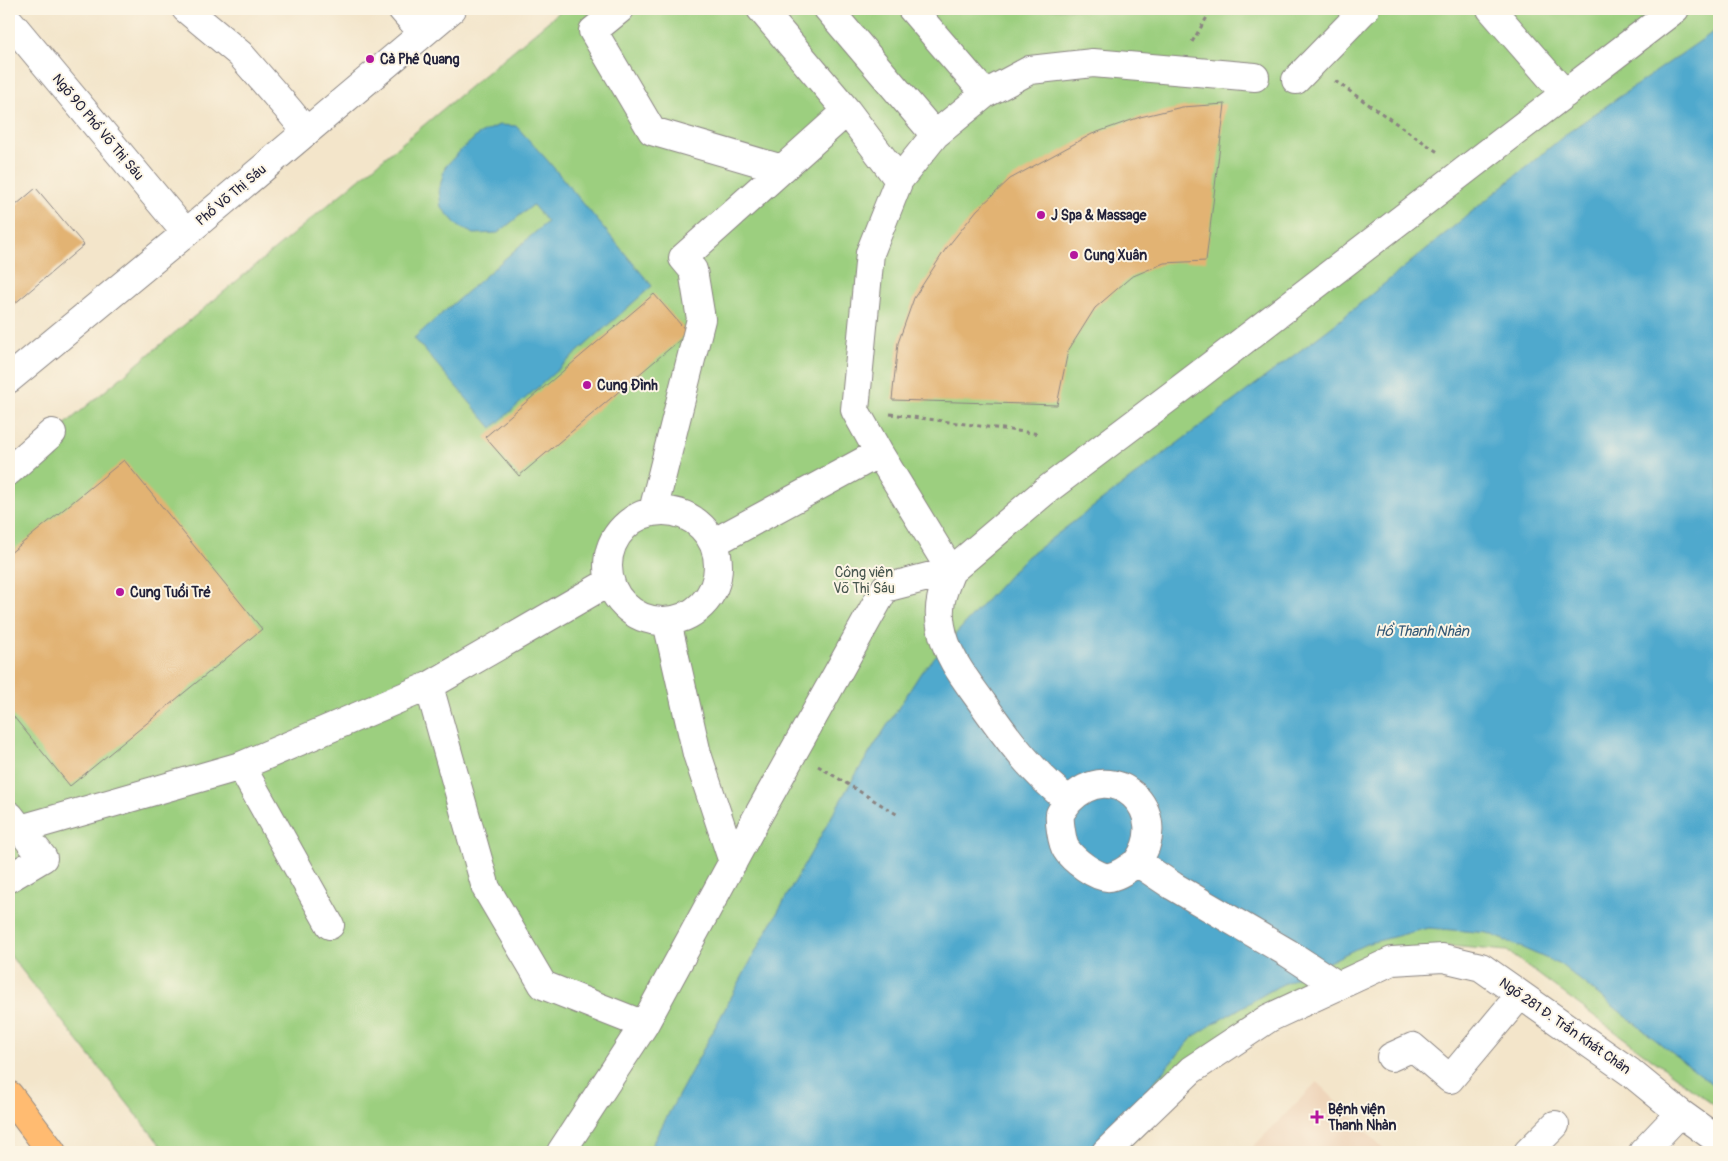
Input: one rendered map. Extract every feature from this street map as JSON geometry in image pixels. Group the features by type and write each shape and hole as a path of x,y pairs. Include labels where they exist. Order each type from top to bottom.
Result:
{"main road":[{"path":"9,1095 52,1152"}],"street":[{"path":"186,9 240,54 306,131"},
{"path":"402,9 423,33"},
{"name":"Phố Võ Thị Sáu","path":"9,380 452,9"},
{"path":"620,9 593,31 652,131 782,169"},
{"path":"761,9 847,112 899,180"},
{"path":"828,9 935,135"},
{"path":"912,9 985,94"},
{"path":"1296,80 1365,9"},
{"path":"1491,9 1565,94"},
{"path":"561,1152 644,1025 885,588 950,570 1044,492 1675,9"},
{"name":"Ngõ 90 Phố Võ Thị Sáu","path":"10,22 186,233"},
{"path":"1069,801 1047,784 1014,748 952,659 941,626 940,600 950,570 855,410 870,253 899,180 935,135 985,94 1030,70 1093,63 1255,77"},
{"path":"653,511 701,319 693,270 683,258 847,112"},
{"path":"9,471 52,434"},
{"path":"713,542 879,453"},
{"path":"653,511 671,511 688,517 703,528 713,542 718,560 718,578 711,594 700,608 685,618 667,622 648,620 631,612 618,599 610,582 607,564 611,545 621,529 635,518 653,511"},
{"path":"9,878 43,858 15,822 241,766 429,686 610,582"},
{"path":"667,622 697,754 733,862"},
{"path":"429,686 486,888 542,985 644,1025"},
{"path":"241,766 330,925"},
{"path":"1092,784 1112,784 1130,792 1142,805 1148,820 1148,840 1137,862 1127,870 1109,877 1094,873 1080,863 1065,848 1060,814 1076,793 1092,784"},
{"path":"1137,862 1173,886 1262,937 1337,985"},
{"name":"Ngõ 281 Đ. Trần Khát Chân","path":"1337,985 1392,961 1443,958 1481,967 1630,1072 1719,1142"},
{"path":"1106,1152 1191,1070 1269,1018 1337,985"},
{"path":"1391,1057 1413,1047 1450,1079 1520,995"},
{"path":"1643,1152 1680,1113"}],"path":[{"path":"1175,70 1212,9"},
{"path":"1296,80 1335,81 1464,171"},
{"path":"855,410 1040,434"},
{"path":"794,752 898,815"}],"shaded area":[{"name":"Bệnh viện Thanh Nhàn","path":"1317,1082 1387,1152 1248,1152"}],"green space":[{"name":"Công viên Võ Thị Sáu","path":"563,9 1719,9 1719,1109 1507,951 1449,946 1392,960 1210,1064 1123,1152 166,1152 9,954 9,471"}],"water":[{"name":"Hồ Thanh Nhàn","path":"1719,28 1719,1090 1561,965 1488,933 1428,928 1366,944 1277,987 1193,1037 1130,1110 1090,1152 648,1152 763,938 851,782 922,671 1023,560 1334,325 1570,131"},
{"path":"499,125 516,126 548,161 652,286 492,428 414,338 547,222 533,205 498,233 474,234 458,226 441,207 439,190 445,167 478,135"}],"building":[{"name":"Cung Xuân","path":"1225,104 1206,261 1164,263 1131,277 1095,308 1068,351 1057,405 892,400 898,343 914,298 945,250 977,210 1010,179 1092,134 1140,117 1182,107"},
{"path":"36,188 84,245 13,305 9,301 9,211"},
{"name":"Cung Đình","path":"654,294 688,333 519,476 485,437"},
{"name":"Cung Tuổi Trẻ","path":"124,460 262,629 70,786 9,711 9,554"}],"place":[{"name":"Cà Phê Quang","path":"370,59"},
{"name":"J Spa & Massage","path":"1041,215"},
{"name":"Cung Xuân","path":"1074,255"},
{"name":"Cung Đình","path":"587,385"},
{"name":"Cung Tuổi Trẻ","path":"120,592"},
{"name":"Bệnh viện Thanh Nhàn","path":"1317,1117"}]}
